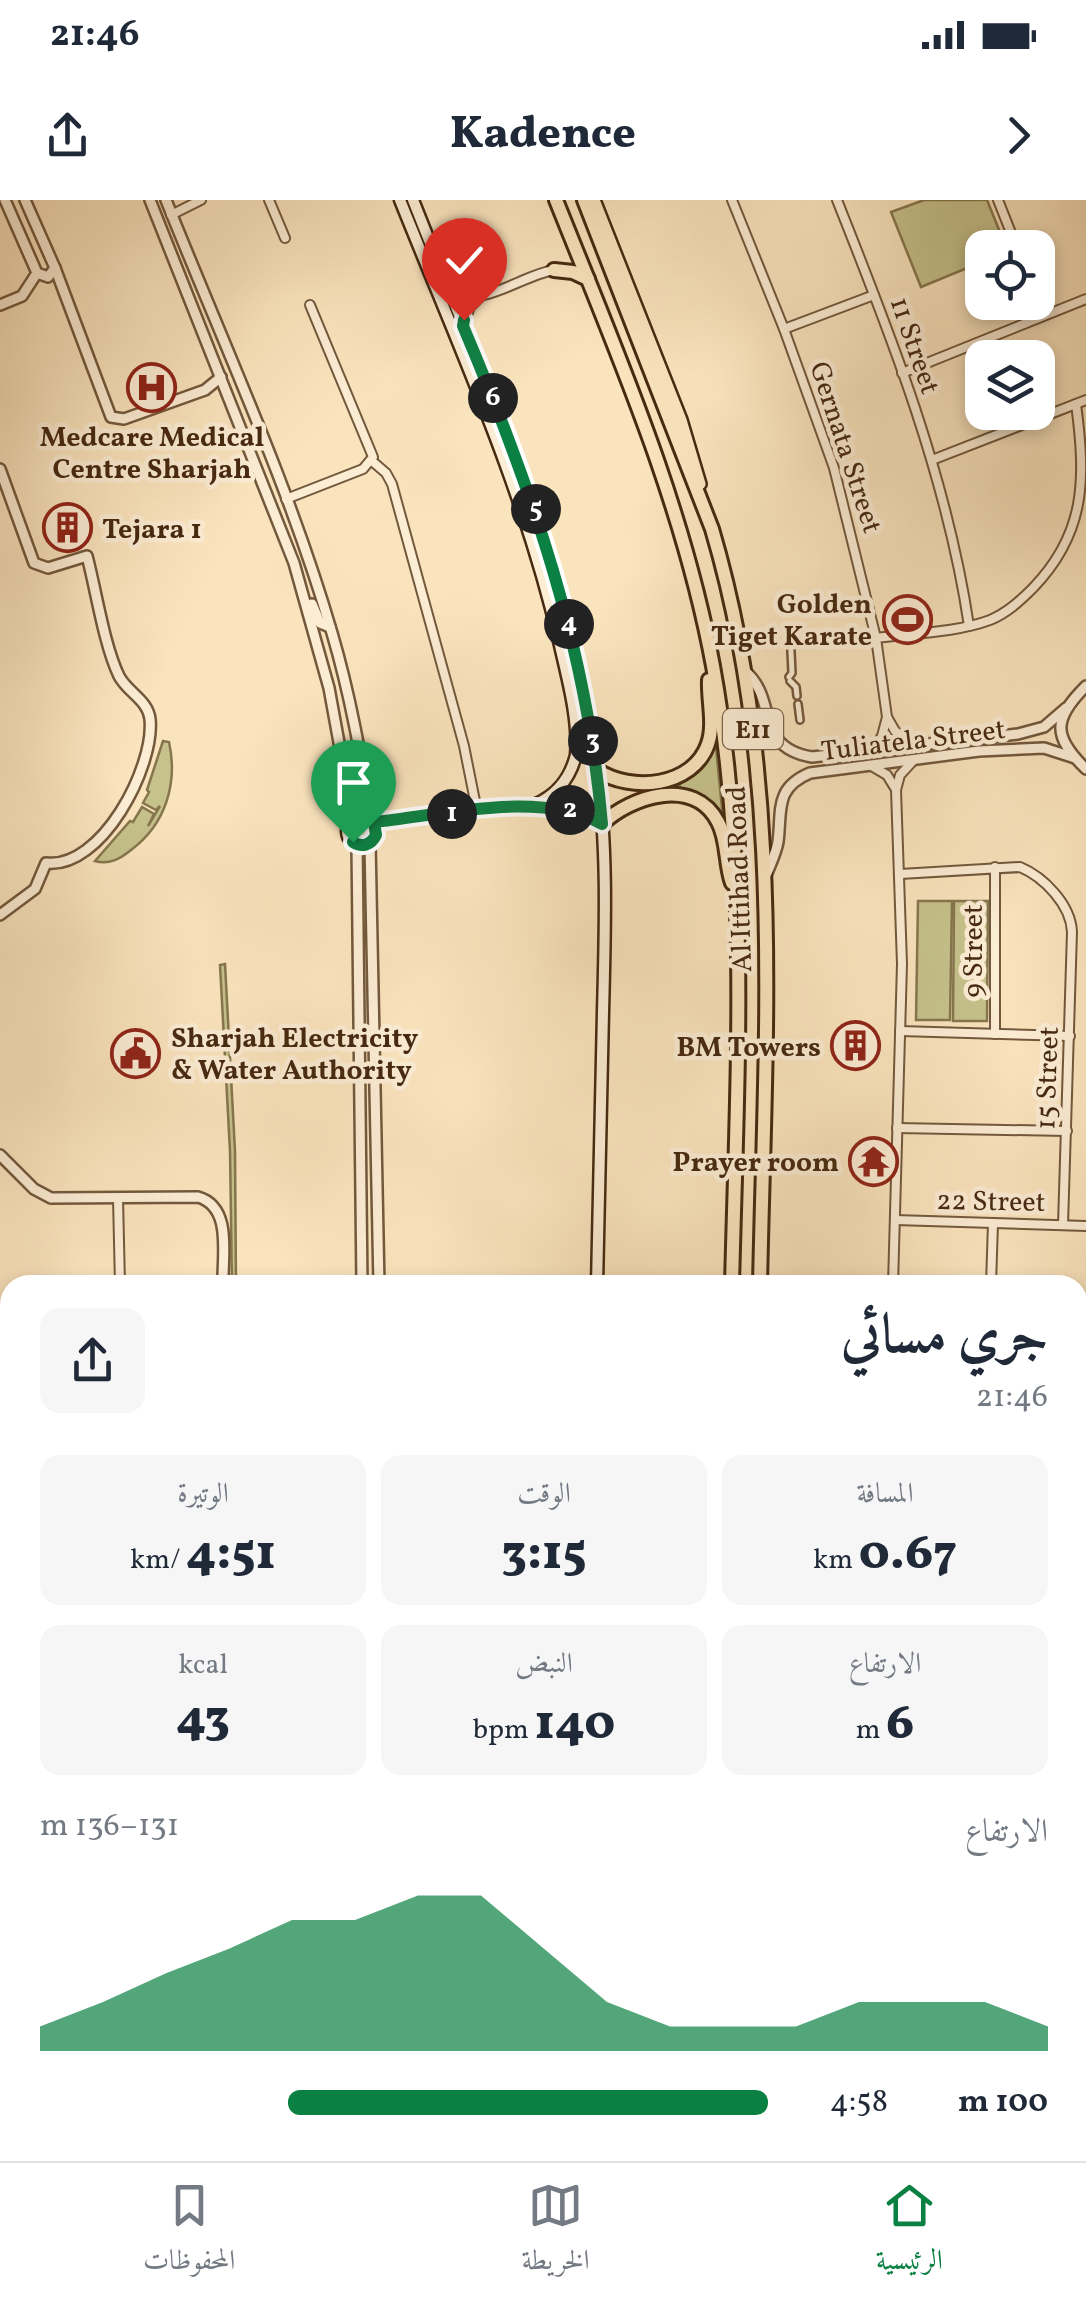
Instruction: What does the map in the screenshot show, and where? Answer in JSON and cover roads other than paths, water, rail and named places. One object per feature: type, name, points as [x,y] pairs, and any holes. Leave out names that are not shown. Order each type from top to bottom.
[{"type":"highway","name":"Al Ittihad Road","points":[[556,200],[660,464],[694,579],[712,663],[728,770],[738,898],[732,1275]]},
{"type":"highway","name":"Al Ittihad Road","points":[[584,200],[703,503],[723,566],[744,671],[760,784],[766,873],[760,1275]]},
{"type":"highway","points":[[554,270],[588,279]]},
{"type":"highway","points":[[598,770],[637,784],[671,779],[692,768],[703,756],[711,734],[708,685],[712,663]]},
{"type":"highway","points":[[602,824],[623,808],[646,798],[680,795],[700,802],[719,823],[738,898]]},
{"type":"main road","points":[[400,200],[518,501],[561,651],[576,755],[560,788],[534,804]]},
{"type":"main road","points":[[412,200],[504,422],[544,533],[573,640],[598,770],[605,896],[596,1275]]},
{"type":"main road","points":[[594,200],[681,420],[703,503]]},
{"type":"main road","points":[[372,820],[376,835],[370,842],[357,844],[348,832],[353,819],[362,816],[372,820],[534,804],[569,810],[602,824]]},
{"type":"street","points":[[5,200],[37,273],[48,277],[55,268]]},
{"type":"street","points":[[25,200],[111,417],[124,419],[205,390],[221,377]]},
{"type":"street","points":[[150,200],[282,528],[306,600],[337,724],[353,819]]},
{"type":"street","points":[[166,200],[286,500],[330,627],[352,712],[372,820]]},
{"type":"street","points":[[172,215],[202,200]]},
{"type":"street","points":[[269,200],[285,238]]},
{"type":"street","name":"Gernata Street","points":[[732,200],[784,328],[834,468],[876,638],[887,717]]},
{"type":"street","name":"11 Street","points":[[837,200],[932,460],[969,626]]},
{"type":"street","points":[[998,200],[1010,230]]},
{"type":"street","points":[[449,291],[467,298],[480,296],[554,270]]},
{"type":"street","points":[[0,305],[17,299],[37,273]]},
{"type":"street","points":[[784,328],[874,295]]},
{"type":"street","points":[[463,326],[470,307],[480,296]]},
{"type":"street","points":[[1055,311],[1086,299]]},
{"type":"street","points":[[286,500],[364,469],[372,461],[373,450],[310,305]]},
{"type":"street","points":[[902,373],[1032,320]]},
{"type":"street","points":[[932,460],[1086,400]]},
{"type":"street","points":[[876,638],[969,626],[995,618],[1050,571],[1077,529],[1083,502],[1084,468],[1076,404]]},
{"type":"street","points":[[372,461],[386,472],[392,484],[478,811]]},
{"type":"street","points":[[0,469],[34,563],[52,567],[88,556],[116,667],[125,685],[145,706],[150,722],[138,777],[107,829],[73,861],[46,863],[35,889],[0,915]]},
{"type":"street","points":[[306,600],[314,606],[321,625],[330,627]]},
{"type":"street","points":[[790,632],[790,679],[795,685],[800,720]]},
{"type":"street","name":"Tuliatela Street","points":[[744,671],[761,689],[767,722],[778,740],[800,754],[832,755],[1037,730],[1066,708]]},
{"type":"street","points":[[1082,764],[1061,737],[1060,722],[1066,708],[1084,689]]},
{"type":"street","points":[[887,717],[900,737],[913,744]]},
{"type":"street","points":[[874,749],[885,730],[887,717]]},
{"type":"street","points":[[980,751],[1000,744],[1001,736]]},
{"type":"street","name":"Tuliatela Street","points":[[766,873],[777,848],[782,798],[800,778],[865,764],[980,751],[1044,748],[1082,764]]},
{"type":"street","points":[[827,770],[815,769],[813,765],[832,755]]},
{"type":"street","points":[[894,1275],[900,1032],[896,790],[904,769],[916,759]]},
{"type":"street","points":[[865,764],[881,770],[896,790]]},
{"type":"street","points":[[370,842],[379,1275]]},
{"type":"street","points":[[357,844],[362,1275]]},
{"type":"street","name":"15 Street","points":[[995,867],[1020,866],[1032,872],[1066,908],[1072,932],[1063,1225]]},
{"type":"street","points":[[900,874],[995,867]]},
{"type":"street","name":"9 Street","points":[[994,1034],[995,867]]},
{"type":"street","points":[[900,1032],[1070,1036]]},
{"type":"street","points":[[897,1128],[1067,1132]]},
{"type":"street","points":[[0,1156],[46,1196],[198,1197],[212,1203],[221,1220],[223,1275]]},
{"type":"street","points":[[118,1198],[120,1275]]},
{"type":"street","name":"22 Street","points":[[895,1220],[1086,1226]]},
{"type":"street","points":[[991,1275],[993,1224]]},
{"type":"street","points":[[0,1834],[0,1882]]},
{"type":"place","name":"Medcare Medical Centre Sharjah","points":[[152,388]]},
{"type":"place","name":"Tejara 1","points":[[67,528]]},
{"type":"place","name":"Golden Tiget Karate","points":[[907,619]]},
{"type":"place","name":"BM Towers","points":[[856,1046]]},
{"type":"place","name":"Sharjah Electricity & Water Authority","points":[[136,1053]]},
{"type":"place","name":"Prayer room","points":[[874,1161]]}]
